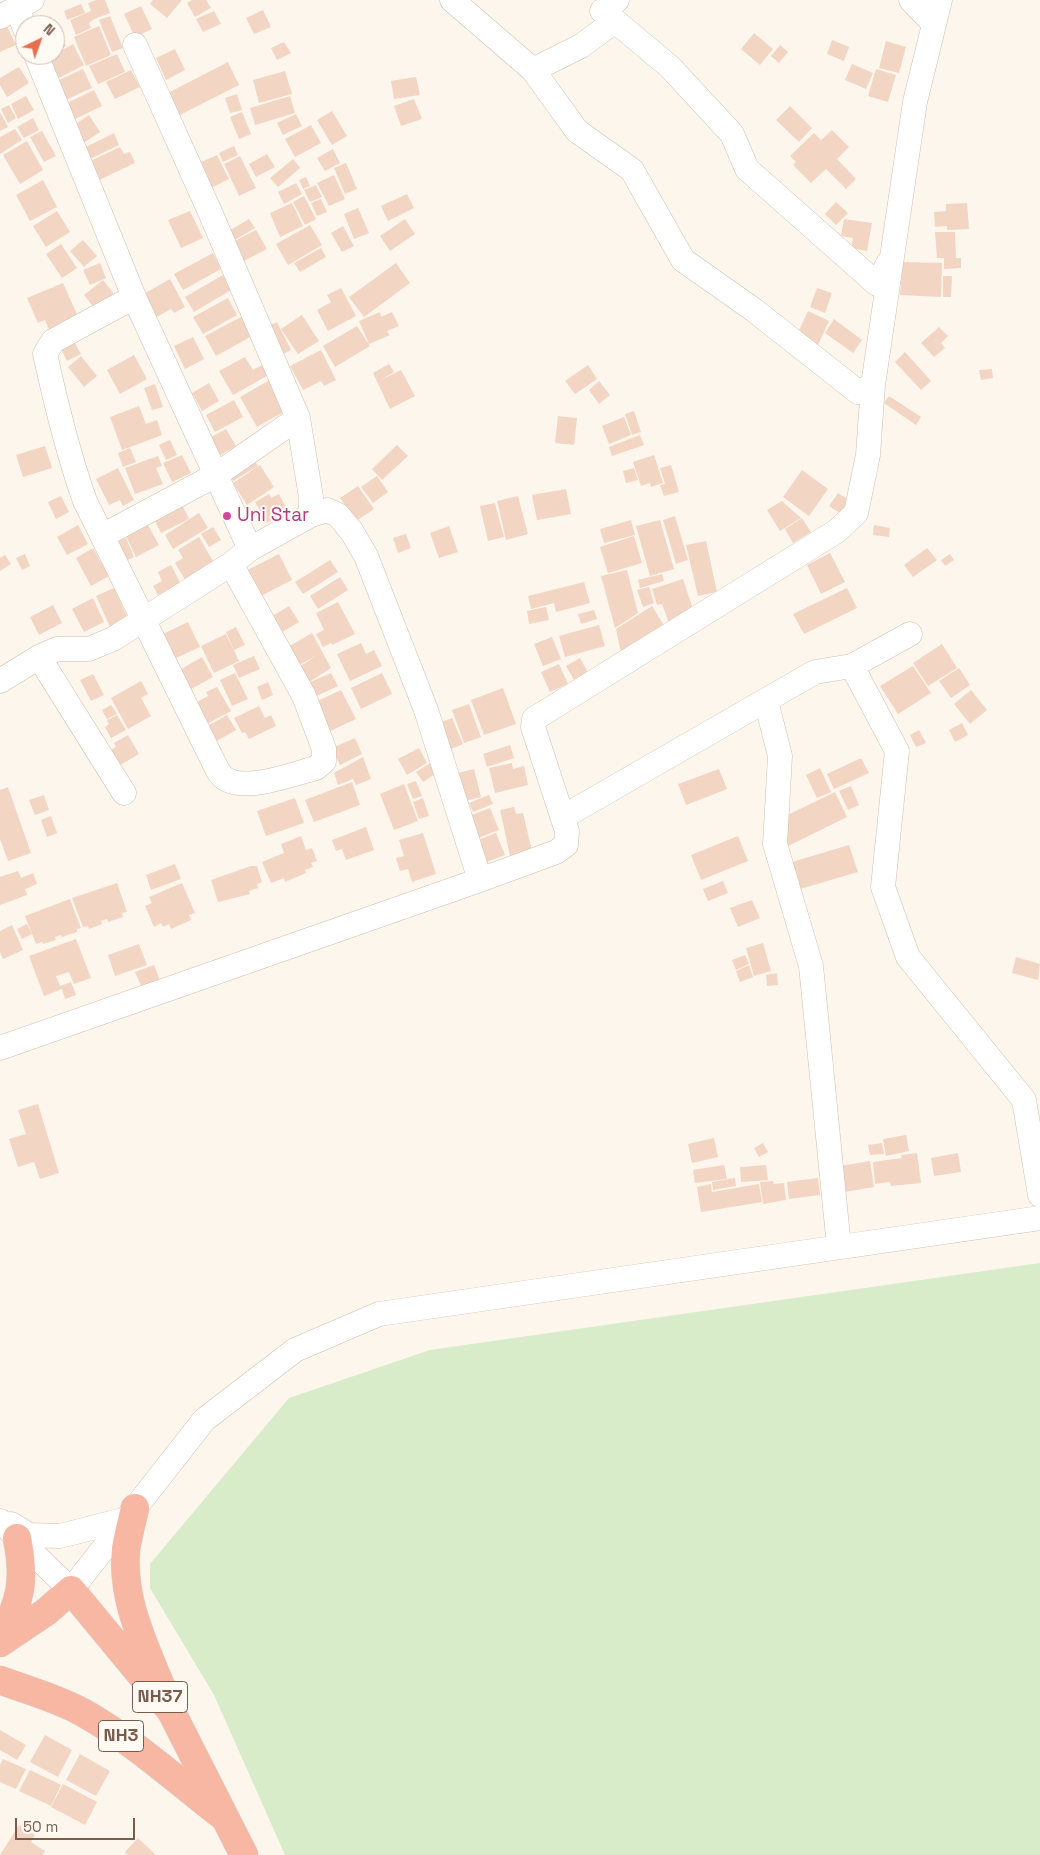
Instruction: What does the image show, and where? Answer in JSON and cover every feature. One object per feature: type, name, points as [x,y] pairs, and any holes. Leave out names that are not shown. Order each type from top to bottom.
[{"type":"highway","points":[[131,1513],[126,1548],[126,1576],[130,1603],[171,1711]]},
{"type":"highway","points":[[0,1637],[14,1616],[22,1562],[6,1525]]},
{"type":"highway","points":[[0,1643],[46,1612],[71,1590]]},
{"type":"highway","name":"NH37","points":[[71,1590],[171,1711],[244,1855]]},
{"type":"highway","name":"NH3","points":[[0,1680],[50,1697],[88,1716],[119,1735],[227,1819]]},
{"type":"street","points":[[452,0],[533,70],[577,131],[632,170],[683,260],[754,310],[858,392],[873,385]]},
{"type":"street","points":[[910,0],[933,23]]},
{"type":"street","points":[[0,1048],[480,880],[556,852],[566,845],[567,831],[533,727],[534,719],[837,531],[856,513],[868,455],[873,385],[915,102],[940,0]]},
{"type":"street","points":[[533,70],[581,46],[616,11],[732,134],[746,169],[877,284],[892,256]]},
{"type":"street","points":[[135,44],[210,212],[298,418],[310,488],[311,514]]},
{"type":"street","points":[[40,65],[134,297],[216,475],[240,557],[304,696],[324,749],[324,760],[316,768],[247,785],[222,778],[102,536],[74,470],[45,354],[53,340],[134,297]]},
{"type":"street","points":[[102,536],[216,475],[298,418]]},
{"type":"street","points":[[0,682],[38,657],[57,649],[88,649],[113,639],[240,557],[311,514],[328,510],[338,515],[352,532],[366,556],[426,710],[480,880]]},
{"type":"street","points":[[563,817],[815,672],[852,666],[910,634]]},
{"type":"street","points":[[38,657],[124,793]]},
{"type":"street","points":[[852,666],[897,751],[883,887],[908,956],[1032,1098],[1040,1195]]},
{"type":"street","points":[[766,700],[780,756],[775,844],[811,966],[838,1247]]},
{"type":"street","points":[[6,1525],[71,1590],[204,1420],[295,1350],[378,1314],[1040,1218]]},
{"type":"street","points":[[6,1525],[29,1535],[60,1536],[131,1513]]},
{"type":"green space","points":[[1040,1263],[1040,1855],[285,1855],[214,1695],[150,1588],[150,1564],[289,1398],[430,1350]]},
{"type":"building","points":[[96,0],[105,0],[110,13],[94,19],[89,23],[91,28],[76,35],[70,20],[91,11],[88,3]]},
{"type":"building","points":[[153,0],[182,0],[167,18],[150,4]]},
{"type":"building","points":[[192,0],[206,0],[211,8],[195,17],[187,3]]},
{"type":"building","points":[[81,4],[85,13],[67,20],[64,11]]},
{"type":"building","points":[[141,6],[152,29],[135,37],[124,14]]},
{"type":"building","points":[[263,10],[271,27],[254,34],[246,18]]},
{"type":"building","points":[[214,11],[221,24],[203,32],[196,19]]},
{"type":"building","points":[[110,16],[123,48],[112,52],[99,20]]},
{"type":"building","points":[[6,24],[15,45],[0,52],[0,27]]},
{"type":"building","points":[[99,26],[111,55],[86,66],[74,37]]},
{"type":"building","points":[[754,33],[773,49],[760,65],[741,49]]},
{"type":"building","points":[[832,40],[849,47],[844,61],[827,54]]},
{"type":"building","points":[[886,41],[906,47],[899,73],[879,68]]},
{"type":"building","points":[[284,42],[291,53],[277,60],[271,48]]},
{"type":"building","points":[[73,44],[84,65],[59,78],[52,65],[65,65],[65,48]]},
{"type":"building","points":[[780,45],[788,52],[779,63],[771,56]]},
{"type":"building","points":[[175,49],[185,70],[166,80],[156,58]]},
{"type":"building","points":[[117,54],[125,72],[98,84],[89,66]]},
{"type":"building","points":[[228,62],[239,85],[178,116],[166,94]]},
{"type":"building","points":[[852,64],[873,73],[866,89],[845,80]]},
{"type":"building","points":[[19,67],[29,83],[7,97],[0,85],[0,78]]},
{"type":"building","points":[[83,69],[92,88],[59,103],[50,84]]},
{"type":"building","points":[[876,69],[896,75],[888,102],[868,96]]},
{"type":"building","points":[[131,70],[140,87],[115,99],[106,82]]},
{"type":"building","points":[[285,71],[292,94],[259,103],[253,80]]},
{"type":"building","points":[[416,77],[420,95],[394,99],[391,81]]},
{"type":"building","points":[[94,90],[102,106],[69,122],[61,106]]},
{"type":"building","points":[[237,94],[242,110],[230,113],[225,98]]},
{"type":"building","points":[[26,96],[34,110],[18,119],[11,104]]},
{"type":"building","points":[[290,96],[295,113],[255,125],[250,108]]},
{"type":"building","points":[[414,99],[422,119],[401,126],[394,106]]},
{"type":"building","points":[[9,105],[16,118],[8,123],[1,109]]},
{"type":"building","points":[[790,106],[812,128],[799,142],[776,120]]},
{"type":"building","points":[[332,111],[347,136],[332,145],[317,120]]},
{"type":"building","points":[[0,112],[8,127],[0,131]]},
{"type":"building","points":[[242,112],[251,134],[239,139],[230,117]]},
{"type":"building","points":[[296,114],[302,126],[283,135],[277,123]]},
{"type":"building","points":[[89,115],[100,132],[82,144],[71,127]]},
{"type":"building","points":[[33,118],[39,130],[24,138],[17,127]]},
{"type":"building","points":[[311,125],[321,143],[295,157],[285,139]]},
{"type":"building","points":[[15,129],[22,140],[0,154],[0,137]]},
{"type":"building","points":[[832,130],[849,147],[837,159],[856,179],[846,189],[826,169],[811,183],[793,165],[796,162],[790,156],[814,133],[821,140]]},
{"type":"building","points":[[42,131],[56,156],[44,162],[30,137]]},
{"type":"building","points":[[114,133],[119,145],[88,160],[82,149]]},
{"type":"building","points":[[27,141],[43,170],[20,184],[3,155]]},
{"type":"building","points":[[234,146],[238,155],[223,162],[219,153]]},
{"type":"building","points":[[120,147],[124,154],[130,152],[135,163],[95,182],[86,163]]},
{"type":"building","points":[[333,149],[340,163],[325,171],[317,158]]},
{"type":"building","points":[[267,154],[275,167],[256,177],[249,164]]},
{"type":"building","points":[[217,155],[229,179],[211,188],[199,163]]},
{"type":"building","points":[[240,156],[256,188],[239,196],[224,164]]},
{"type":"building","points":[[293,159],[300,168],[278,187],[270,178]]},
{"type":"building","points":[[346,163],[357,189],[345,194],[334,168]]},
{"type":"building","points":[[334,175],[345,199],[329,206],[317,183]]},
{"type":"building","points":[[306,177],[310,186],[303,189],[299,180]]},
{"type":"building","points":[[43,180],[57,207],[30,221],[16,195]]},
{"type":"building","points":[[296,183],[302,194],[284,204],[278,192]]},
{"type":"building","points":[[316,185],[322,197],[310,202],[304,190]]},
{"type":"building","points":[[407,194],[414,208],[388,221],[381,206]]},
{"type":"building","points":[[304,196],[316,219],[305,225],[293,202]]},
{"type":"building","points":[[321,199],[327,212],[317,216],[311,203]]},
{"type":"building","points":[[836,202],[848,213],[836,225],[825,214]]},
{"type":"building","points":[[292,203],[303,226],[280,237],[270,213]]},
{"type":"building","points":[[967,203],[969,229],[947,230],[947,226],[935,227],[934,212],[946,211],[946,204]]},
{"type":"building","points":[[358,208],[369,233],[354,239],[344,214]]},
{"type":"building","points":[[57,211],[70,232],[46,247],[33,226]]},
{"type":"building","points":[[190,211],[203,238],[181,248],[168,220]]},
{"type":"building","points":[[249,219],[255,228],[233,241],[227,232]]},
{"type":"building","points":[[405,219],[415,234],[390,251],[380,236]]},
{"type":"building","points":[[844,219],[872,223],[867,251],[851,248],[853,238],[841,236]]},
{"type":"building","points":[[310,225],[322,245],[288,265],[276,244]]},
{"type":"building","points":[[343,226],[354,246],[342,252],[331,233]]},
{"type":"building","points":[[256,230],[267,249],[242,262],[231,243]]},
{"type":"building","points":[[935,232],[955,232],[956,258],[961,258],[961,268],[944,269],[944,258],[937,258]]},
{"type":"building","points":[[83,240],[97,256],[84,267],[70,251]]},
{"type":"building","points":[[61,244],[77,268],[62,278],[46,254]]},
{"type":"building","points":[[321,248],[326,257],[300,272],[294,263]]},
{"type":"building","points":[[213,253],[221,269],[183,290],[174,274]]},
{"type":"building","points":[[903,262],[942,263],[941,297],[900,295]]},
{"type":"building","points":[[100,263],[106,278],[90,285],[83,270]]},
{"type":"building","points":[[396,263],[410,283],[364,317],[349,297]]},
{"type":"building","points":[[223,275],[231,290],[194,312],[185,297]]},
{"type":"building","points":[[943,276],[952,276],[951,297],[943,297]]},
{"type":"building","points":[[170,279],[185,307],[174,313],[171,309],[153,319],[140,296]]},
{"type":"building","points":[[103,280],[114,294],[95,309],[84,295]]},
{"type":"building","points":[[63,283],[79,319],[50,332],[45,320],[38,323],[27,298]]},
{"type":"building","points":[[341,288],[356,316],[328,331],[317,310],[331,302],[327,295]]},
{"type":"building","points":[[817,288],[832,293],[825,313],[810,307]]},
{"type":"building","points":[[228,298],[237,315],[203,334],[193,317]]},
{"type":"building","points":[[808,311],[829,321],[817,347],[796,337]]},
{"type":"building","points":[[380,312],[381,317],[392,312],[399,326],[387,331],[390,335],[369,344],[359,321]]},
{"type":"building","points":[[302,315],[319,341],[298,354],[281,329]]},
{"type":"building","points":[[241,317],[252,336],[216,356],[205,336]]},
{"type":"building","points":[[834,319],[862,340],[853,353],[825,333]]},
{"type":"building","points":[[277,322],[291,350],[279,356],[265,328]]},
{"type":"building","points":[[357,326],[370,346],[335,367],[323,346]]},
{"type":"building","points":[[939,327],[948,336],[941,343],[945,348],[934,357],[921,343]]},
{"type":"building","points":[[193,337],[204,359],[185,369],[174,346]]},
{"type":"building","points":[[72,338],[81,354],[67,361],[59,345]]},
{"type":"building","points":[[321,350],[336,380],[324,386],[321,381],[303,390],[290,366]]},
{"type":"building","points":[[905,352],[931,381],[921,390],[895,362]]},
{"type":"building","points":[[134,355],[147,379],[120,394],[107,370]]},
{"type":"building","points":[[81,356],[97,376],[84,387],[68,367]]},
{"type":"building","points":[[245,357],[253,370],[266,363],[272,373],[233,395],[219,371]]},
{"type":"building","points":[[389,364],[394,372],[381,380],[401,370],[415,396],[390,409],[373,373]]},
{"type":"building","points":[[588,365],[597,379],[575,394],[565,381]]},
{"type":"building","points":[[992,369],[993,378],[981,380],[979,370]]},
{"type":"building","points":[[270,380],[287,410],[257,427],[240,397]]},
{"type":"building","points":[[599,381],[610,395],[599,404],[589,390]]},
{"type":"building","points":[[209,383],[219,401],[202,411],[192,393]]},
{"type":"building","points":[[155,384],[163,407],[152,410],[144,388]]},
{"type":"building","points":[[889,396],[921,417],[916,425],[884,403]]},
{"type":"building","points":[[234,400],[243,417],[215,432],[206,415]]},
{"type":"building","points":[[139,406],[146,424],[157,420],[162,435],[122,450],[110,417]]},
{"type":"building","points":[[634,411],[641,432],[632,435],[625,414]]},
{"type":"building","points":[[558,416],[577,418],[574,445],[555,443]]},
{"type":"building","points":[[624,417],[631,435],[609,444],[602,426]]},
{"type":"building","points":[[226,429],[236,446],[212,460],[202,442]]},
{"type":"building","points":[[640,435],[644,445],[612,456],[609,447]]},
{"type":"building","points":[[170,440],[177,455],[166,460],[159,445]]},
{"type":"building","points":[[397,445],[408,456],[382,480],[372,469]]},
{"type":"building","points":[[45,446],[52,468],[23,477],[16,455]]},
{"type":"building","points":[[130,448],[136,462],[123,467],[118,453]]},
{"type":"building","points":[[182,455],[191,473],[172,482],[163,463]]},
{"type":"building","points":[[654,455],[663,483],[651,487],[650,483],[641,486],[633,462]]},
{"type":"building","points":[[158,456],[162,466],[156,468],[163,484],[135,494],[125,468]]},
{"type":"building","points":[[253,458],[258,466],[233,481],[228,472]]},
{"type":"building","points":[[260,465],[274,487],[247,505],[233,483]]},
{"type":"building","points":[[671,465],[679,492],[664,496],[660,485],[665,484],[660,468]]},
{"type":"building","points":[[118,468],[134,500],[123,506],[120,500],[109,505],[96,479]]},
{"type":"building","points":[[634,468],[638,480],[626,483],[623,471]]},
{"type":"building","points":[[802,470],[828,489],[809,516],[783,497]]},
{"type":"building","points":[[377,476],[388,492],[373,503],[361,487]]},
{"type":"building","points":[[358,486],[374,509],[356,521],[340,498]]},
{"type":"building","points":[[566,489],[571,514],[537,520],[532,495]]},
{"type":"building","points":[[838,493],[849,500],[840,513],[829,506]]},
{"type":"building","points":[[269,494],[271,498],[279,494],[288,511],[267,523],[255,502]]},
{"type":"building","points":[[61,496],[69,512],[56,519],[48,502]]},
{"type":"building","points":[[518,496],[528,534],[506,540],[497,501]]},
{"type":"building","points":[[782,501],[801,518],[780,531],[767,510]]},
{"type":"building","points":[[495,503],[504,537],[488,541],[480,506]]},
{"type":"building","points":[[182,505],[189,519],[161,533],[154,519]]},
{"type":"building","points":[[199,513],[208,528],[173,549],[165,535]]},
{"type":"building","points":[[675,516],[688,560],[676,564],[663,520]]},
{"type":"building","points":[[802,518],[811,532],[793,543],[785,529]]},
{"type":"building","points":[[631,520],[635,535],[604,543],[600,529]]},
{"type":"building","points":[[660,520],[674,569],[650,576],[636,526]]},
{"type":"building","points":[[78,525],[88,544],[67,555],[57,537]]},
{"type":"building","points":[[148,525],[159,545],[136,557],[126,536]]},
{"type":"building","points":[[874,525],[890,528],[889,537],[873,535]]},
{"type":"building","points":[[449,526],[458,552],[439,558],[430,533]]},
{"type":"building","points":[[213,527],[221,540],[209,547],[201,534]]},
{"type":"building","points":[[406,534],[411,548],[398,553],[393,538]]},
{"type":"building","points":[[634,536],[642,563],[608,573],[600,547]]},
{"type":"building","points":[[199,537],[213,561],[205,566],[208,570],[187,583],[175,563],[183,558],[178,550]]},
{"type":"building","points":[[126,538],[134,557],[121,563],[112,544]]},
{"type":"building","points":[[706,541],[717,592],[698,596],[686,545]]},
{"type":"building","points":[[93,548],[109,576],[91,586],[76,558]]},
{"type":"building","points":[[927,548],[937,560],[913,577],[904,565]]},
{"type":"building","points":[[830,553],[845,582],[821,594],[807,565]]},
{"type":"building","points":[[25,554],[30,566],[22,570],[16,558]]},
{"type":"building","points":[[279,554],[292,580],[253,600],[240,574]]},
{"type":"building","points":[[950,554],[954,560],[945,566],[941,560]]},
{"type":"building","points":[[5,555],[11,564],[0,571],[0,558]]},
{"type":"building","points":[[330,560],[338,572],[303,594],[295,582]]},
{"type":"building","points":[[171,565],[181,584],[158,595],[153,586],[162,581],[158,572]]},
{"type":"building","points":[[627,570],[638,613],[615,628],[601,576]]},
{"type":"building","points":[[662,574],[664,581],[640,588],[638,580]]},
{"type":"building","points":[[340,577],[348,590],[318,609],[310,596]]},
{"type":"building","points":[[683,579],[695,615],[669,623],[662,604],[657,605],[652,589]]},
{"type":"building","points":[[584,582],[590,603],[556,612],[554,603],[531,609],[528,596]]},
{"type":"building","points":[[649,587],[654,603],[643,607],[637,590]]},
{"type":"building","points":[[114,588],[129,621],[111,629],[96,596]]},
{"type":"building","points":[[847,588],[857,608],[804,634],[793,614]]},
{"type":"building","points":[[93,598],[104,622],[84,632],[72,609]]},
{"type":"building","points":[[338,602],[355,634],[332,645],[331,643],[323,647],[316,634],[324,630],[316,613]]},
{"type":"building","points":[[53,605],[62,623],[39,635],[30,617]]},
{"type":"building","points":[[289,606],[299,622],[274,637],[264,621]]},
{"type":"building","points":[[652,606],[665,627],[621,653],[616,629]]},
{"type":"building","points":[[546,607],[549,620],[529,624],[527,611]]},
{"type":"building","points":[[594,610],[597,619],[581,624],[578,614]]},
{"type":"building","points":[[188,622],[200,647],[174,659],[163,634]]},
{"type":"building","points":[[599,625],[605,646],[565,657],[559,636]]},
{"type":"building","points":[[236,627],[245,645],[234,650],[226,632]]},
{"type":"building","points":[[312,633],[331,668],[303,686],[293,671],[317,655],[294,668],[283,650]]},
{"type":"building","points":[[226,634],[239,661],[214,673],[201,646]]},
{"type":"building","points":[[552,637],[561,659],[543,666],[534,644]]},
{"type":"building","points":[[361,643],[366,654],[374,650],[382,666],[350,681],[337,654]]},
{"type":"building","points":[[942,644],[957,668],[928,686],[913,663]]},
{"type":"building","points":[[254,656],[260,669],[239,678],[233,665]]},
{"type":"building","points":[[202,657],[213,677],[182,694],[171,675]]},
{"type":"building","points":[[580,658],[590,676],[576,683],[566,666]]},
{"type":"building","points":[[559,664],[568,684],[550,692],[541,672]]},
{"type":"building","points":[[913,666],[931,693],[898,714],[880,686]]},
{"type":"building","points":[[959,668],[970,685],[951,698],[939,681]]},
{"type":"building","points":[[235,673],[248,699],[232,706],[220,680]]},
{"type":"building","points":[[331,673],[338,686],[312,698],[306,684]]},
{"type":"building","points":[[382,673],[392,694],[361,709],[351,688]]},
{"type":"building","points":[[93,674],[104,695],[91,701],[80,680]]},
{"type":"building","points":[[141,681],[148,694],[141,698],[151,716],[128,729],[111,698]]},
{"type":"building","points":[[268,682],[273,695],[262,700],[257,687]]},
{"type":"building","points":[[217,687],[231,711],[201,727],[190,706],[208,696],[206,692]]},
{"type":"building","points":[[503,688],[516,724],[484,735],[471,700]]},
{"type":"building","points":[[341,690],[356,719],[324,734],[309,705]]},
{"type":"building","points":[[971,690],[987,710],[970,724],[954,704]]},
{"type":"building","points":[[469,704],[481,737],[464,743],[452,710]]},
{"type":"building","points":[[111,705],[117,714],[107,719],[102,710]]},
{"type":"building","points":[[259,706],[265,718],[271,715],[276,726],[249,739],[245,732],[242,733],[234,718]]},
{"type":"building","points":[[117,715],[126,730],[111,738],[105,727],[109,724],[107,720]]},
{"type":"building","points":[[227,715],[236,730],[208,746],[199,731]]},
{"type":"building","points":[[452,718],[463,744],[442,753],[432,726]]},
{"type":"building","points":[[962,723],[968,735],[955,742],[949,730]]},
{"type":"building","points":[[919,730],[926,743],[916,747],[910,735]]},
{"type":"building","points":[[128,735],[139,754],[105,774],[96,759],[116,747],[114,743]]},
{"type":"building","points":[[355,738],[362,754],[340,765],[332,748]]},
{"type":"building","points":[[510,745],[514,758],[487,767],[483,754]]},
{"type":"building","points":[[419,748],[427,763],[407,775],[398,759]]},
{"type":"building","points":[[363,757],[371,779],[356,785],[353,779],[338,785],[334,773]]},
{"type":"building","points":[[861,758],[869,773],[834,789],[827,774]]},
{"type":"building","points":[[430,763],[437,773],[423,782],[416,772]]},
{"type":"building","points":[[512,763],[513,769],[524,766],[528,785],[495,793],[489,768]]},
{"type":"building","points":[[820,768],[831,792],[817,798],[806,775]]},
{"type":"building","points":[[474,769],[481,797],[457,803],[450,775]]},
{"type":"building","points":[[719,769],[727,789],[686,805],[678,784]]},
{"type":"building","points":[[416,781],[422,796],[413,799],[407,784]]},
{"type":"building","points":[[352,782],[360,805],[314,822],[305,800]]},
{"type":"building","points":[[404,784],[418,821],[394,830],[380,794]]},
{"type":"building","points":[[851,786],[859,805],[848,810],[839,791]]},
{"type":"building","points":[[8,787],[31,853],[8,861],[0,839],[0,790]]},
{"type":"building","points":[[835,792],[847,817],[784,848],[771,823]]},
{"type":"building","points":[[44,795],[49,810],[35,815],[29,800]]},
{"type":"building","points":[[489,795],[493,804],[473,812],[469,803]]},
{"type":"building","points":[[295,798],[304,823],[266,836],[257,811]]},
{"type":"building","points":[[423,798],[429,816],[419,819],[413,802]]},
{"type":"building","points":[[514,807],[516,814],[523,813],[533,855],[511,860],[500,810]]},
{"type":"building","points":[[490,808],[499,830],[473,840],[464,818]]},
{"type":"building","points":[[51,816],[57,833],[47,837],[41,820]]},
{"type":"building","points":[[366,827],[374,850],[346,860],[342,849],[336,851],[332,840]]},
{"type":"building","points":[[423,833],[436,874],[412,882],[408,869],[400,871],[396,858],[404,856],[399,840]]},
{"type":"building","points":[[496,833],[505,855],[479,865],[470,843]]},
{"type":"building","points":[[301,836],[306,850],[312,848],[317,861],[311,863],[313,867],[305,870],[306,873],[285,882],[284,878],[271,883],[262,862],[284,853],[281,844]]},
{"type":"building","points":[[738,836],[748,861],[701,880],[691,855]]},
{"type":"building","points":[[849,845],[858,872],[800,889],[792,862]]},
{"type":"building","points":[[175,864],[181,879],[151,890],[146,875]]},
{"type":"building","points":[[251,866],[257,866],[262,882],[257,884],[258,888],[249,891],[250,894],[218,902],[211,880]]},
{"type":"building","points":[[18,871],[21,878],[33,873],[37,884],[25,889],[27,895],[0,905],[0,877]]},
{"type":"building","points":[[723,881],[728,893],[708,901],[703,889]]},
{"type":"building","points":[[117,883],[127,912],[122,913],[123,917],[108,922],[107,919],[101,921],[102,924],[89,929],[88,926],[83,927],[72,898]]},
{"type":"building","points":[[182,883],[195,913],[189,915],[191,920],[171,929],[169,924],[163,927],[161,923],[154,927],[145,906],[152,903],[149,897]]},
{"type":"building","points":[[70,899],[81,928],[77,929],[77,932],[62,937],[61,935],[55,937],[56,940],[36,944],[25,916]]},
{"type":"building","points":[[752,900],[760,918],[738,927],[730,908]]},
{"type":"building","points":[[27,924],[32,934],[22,939],[17,929]]},
{"type":"building","points":[[12,925],[23,950],[3,959],[0,952],[0,931]]},
{"type":"building","points":[[76,939],[91,978],[74,984],[69,972],[56,976],[60,986],[71,982],[76,995],[65,999],[62,989],[44,996],[29,956]]},
{"type":"building","points":[[763,943],[771,971],[754,976],[746,948]]},
{"type":"building","points":[[139,944],[147,965],[115,976],[108,955]]},
{"type":"building","points":[[745,955],[749,964],[736,970],[732,960]]},
{"type":"building","points":[[1016,957],[1040,964],[1038,980],[1012,973]]},
{"type":"building","points":[[154,965],[160,981],[142,988],[135,972]]},
{"type":"building","points":[[749,965],[753,977],[740,982],[736,971]]},
{"type":"building","points":[[777,973],[778,985],[767,986],[766,975]]},
{"type":"building","points":[[38,1104],[59,1173],[40,1179],[34,1162],[18,1167],[9,1139],[26,1134],[18,1110]]},
{"type":"building","points":[[906,1135],[909,1151],[886,1156],[883,1139]]},
{"type":"building","points":[[714,1138],[718,1157],[692,1163],[688,1144]]},
{"type":"building","points":[[763,1143],[768,1152],[759,1157],[754,1148]]},
{"type":"building","points":[[882,1143],[884,1154],[870,1155],[868,1145]]},
{"type":"building","points":[[917,1153],[921,1183],[891,1186],[890,1182],[875,1184],[873,1162],[902,1158],[901,1155]]},
{"type":"building","points":[[958,1153],[961,1172],[934,1176],[931,1158]]},
{"type":"building","points":[[870,1161],[874,1187],[839,1193],[835,1167]]},
{"type":"building","points":[[724,1165],[727,1179],[695,1183],[693,1170]]},
{"type":"building","points":[[766,1165],[768,1180],[741,1182],[740,1167]]},
{"type":"building","points":[[735,1178],[736,1186],[713,1190],[712,1182]]},
{"type":"building","points":[[818,1178],[820,1195],[789,1199],[787,1182]]},
{"type":"building","points":[[773,1181],[774,1184],[784,1183],[786,1200],[763,1204],[760,1182]]},
{"type":"building","points":[[711,1184],[712,1192],[759,1184],[762,1202],[701,1212],[697,1187]]},
{"type":"building","points":[[0,1730],[26,1745],[17,1760],[0,1750]]},
{"type":"building","points":[[45,1735],[72,1750],[58,1777],[30,1762]]},
{"type":"building","points":[[80,1754],[110,1771],[96,1796],[66,1780]]},
{"type":"building","points":[[3,1759],[26,1769],[16,1789],[0,1782],[0,1765]]},
{"type":"building","points":[[30,1770],[61,1785],[51,1806],[19,1791]]},
{"type":"building","points":[[63,1784],[97,1802],[85,1825],[51,1807]]},
{"type":"building","points":[[19,1825],[35,1835],[31,1842],[45,1851],[43,1855],[0,1855]]},
{"type":"building","points":[[138,1838],[156,1855],[127,1855],[125,1852]]},
{"type":"place","name":"Uni Star","points":[[227,516]]}]
